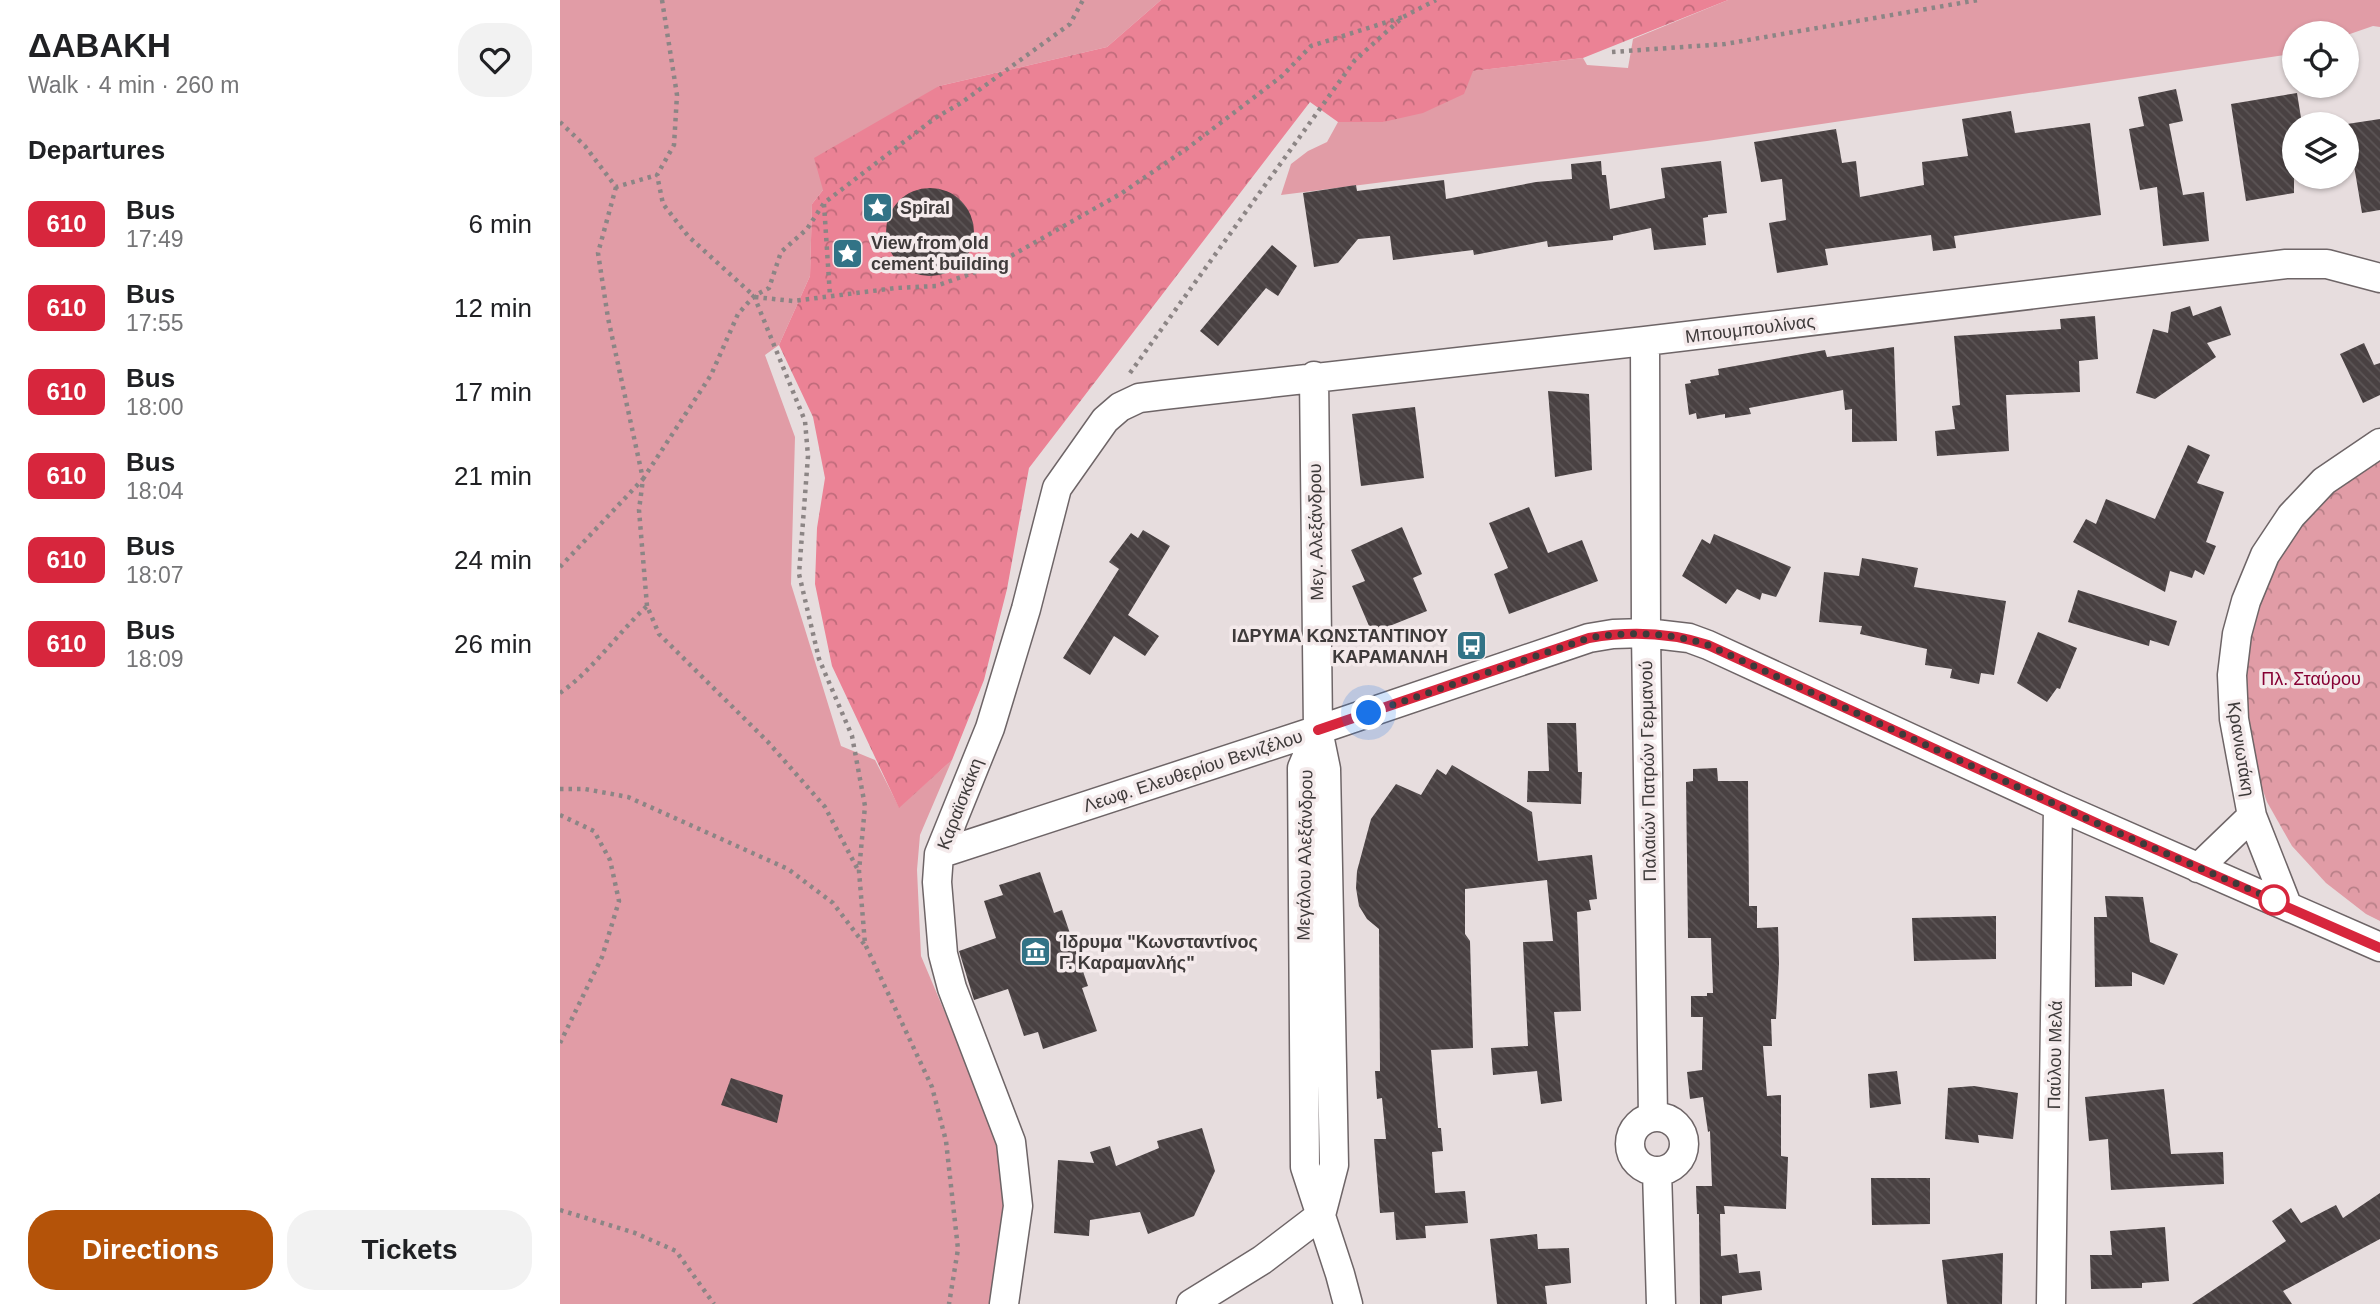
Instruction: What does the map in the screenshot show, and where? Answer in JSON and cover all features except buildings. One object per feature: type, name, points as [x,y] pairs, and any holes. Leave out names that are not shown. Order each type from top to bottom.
[{"type":"street","name":"Μπουμπουλίνας","points":[[1120,407],[1139,398],[1314,376],[1645,341],[2286,264],[2327,264],[2380,278]]},
{"type":"street","name":"Παλαιών Πατρών Γερμανού","points":[[1645,341],[1653,1116]]},
{"type":"street","name":"Μεγ. Αλεξάνδρου","points":[[1314,376],[1318,730]]},
{"type":"street","name":"Καραϊσκάκη","points":[[1004,1304],[1018,1206],[1011,1142],[952,988],[943,954],[937,882],[939,854],[990,728],[1026,609],[1057,488],[1105,420],[1120,407]]},
{"type":"street","name":"Κρανιωτάκη","points":[[2287,905],[2252,816],[2234,719],[2232,675],[2237,634],[2246,601],[2265,555],[2291,516],[2324,481],[2380,443]]},
{"type":"street","name":"Λεωφ. Ελευθερίου Βενιζέλου","points":[[939,854],[1318,730],[1569,643],[1613,634],[1646,633],[1689,638],[1708,645],[2058,806],[2380,947]]},
{"type":"street","name":"Μεγάλου Αλεξάνδρου","points":[[1318,730],[1326,769],[1334,1165],[1321,1215]]},
{"type":"street","name":"Παύλου Μελά","points":[[2051,1304],[2058,806]]},
{"type":"street","name":"Κρανιωτάκη","points":[[2198,868],[2252,816]]},
{"type":"street","points":[[1653,1116],[1670,1120],[1677,1125],[1684,1142],[1680,1159],[1674,1166],[1657,1171],[1648,1170],[1634,1158],[1630,1141],[1637,1125],[1653,1116]]},
{"type":"street","points":[[1657,1171],[1661,1304]]},
{"type":"street","points":[[1191,1304],[1262,1261],[1321,1215],[1348,1304]]},
{"type":"path","points":[[662,0],[677,95],[674,145],[657,175],[663,204],[688,236],[754,296],[804,421],[808,456],[799,574],[819,659],[852,736],[865,806],[859,871],[865,944]]},
{"type":"path","points":[[560,567],[643,479],[711,375],[738,314],[754,296],[769,288],[781,252],[807,229],[824,203],[935,118],[961,103],[1070,24],[1083,0]]},
{"type":"path","points":[[754,296],[793,301],[896,288],[936,286],[995,265],[1122,193],[1189,147],[1282,76],[1311,46],[1403,18],[1436,0]]},
{"type":"path","points":[[1612,52],[1725,44],[1978,0]]},
{"type":"path","points":[[1120,407],[1129,375],[1137,361],[1355,60],[1403,18]]},
{"type":"path","points":[[560,122],[585,146],[616,187]]},
{"type":"path","points":[[616,187],[657,175]]},
{"type":"path","points":[[616,187],[598,253],[608,318],[643,479],[639,510],[647,606],[659,634],[768,743],[825,807],[859,871]]},
{"type":"path","points":[[824,203],[830,296]]},
{"type":"path","points":[[560,693],[573,684],[647,606]]},
{"type":"path","points":[[560,789],[585,789],[628,797],[788,869],[833,903],[865,944],[932,1087],[946,1141],[958,1250],[949,1304]]},
{"type":"path","points":[[560,815],[594,831],[610,860],[619,901],[602,957],[560,1043]]},
{"type":"path","points":[[560,1210],[635,1233],[676,1251],[714,1304]]},
{"type":"green space","points":[[560,0],[1161,0],[1107,47],[939,86],[823,190],[812,204],[810,276],[779,345],[765,355],[795,437],[791,584],[841,746],[875,760],[899,807],[952,760],[920,835],[917,870],[921,956],[1003,1150],[1007,1205],[993,1304],[560,1304]]},
{"type":"green space","points":[[1161,0],[1728,0],[1583,58],[1473,71],[1464,94],[1423,113],[1383,122],[1338,122],[1310,102],[1029,468],[1007,589],[984,680],[952,760],[899,808],[832,666],[815,584],[817,528],[825,478],[813,417],[779,345],[810,276],[812,204],[823,190],[814,158],[939,86],[1107,47]]},
{"type":"green space","points":[[1728,0],[2380,0],[2380,27],[2373,26],[2359,31],[2359,21],[2282,21],[2282,55],[1707,141],[1281,195],[1291,164],[1308,151],[1327,142],[1338,122],[1383,122],[1472,71],[1583,58],[1587,65],[1628,68],[1633,39]]},
{"type":"green space","name":"Πλ. Σταύρου","points":[[2380,457],[2380,921],[2366,914],[2326,883],[2292,846],[2267,802],[2250,754],[2244,654],[2256,604],[2276,558],[2306,517],[2342,481]]},
{"type":"bus line","name":"610","points":[[1318,730],[1589,638],[1646,633],[1689,638],[2105,827],[2380,948]]},
{"type":"place","name":"Spiral","points":[[877,208]]},
{"type":"place","name":"View from old cement building","points":[[848,253]]},
{"type":"place","name":"ΙΔΡΥΜΑ ΚΩΝΣΤΑΝΤΙΝΟΥ ΚΑΡΑΜΑΝΛΗ","points":[[1471,646]]},
{"type":"place","name":"Ίδρυμα \"Κωνσταντίνος Γ. Καραμανλής\"","points":[[1036,952]]},
{"type":"route","points":[[1369,713],[1589,638],[1646,633],[1689,638],[2105,827],[2274,900]]}]
